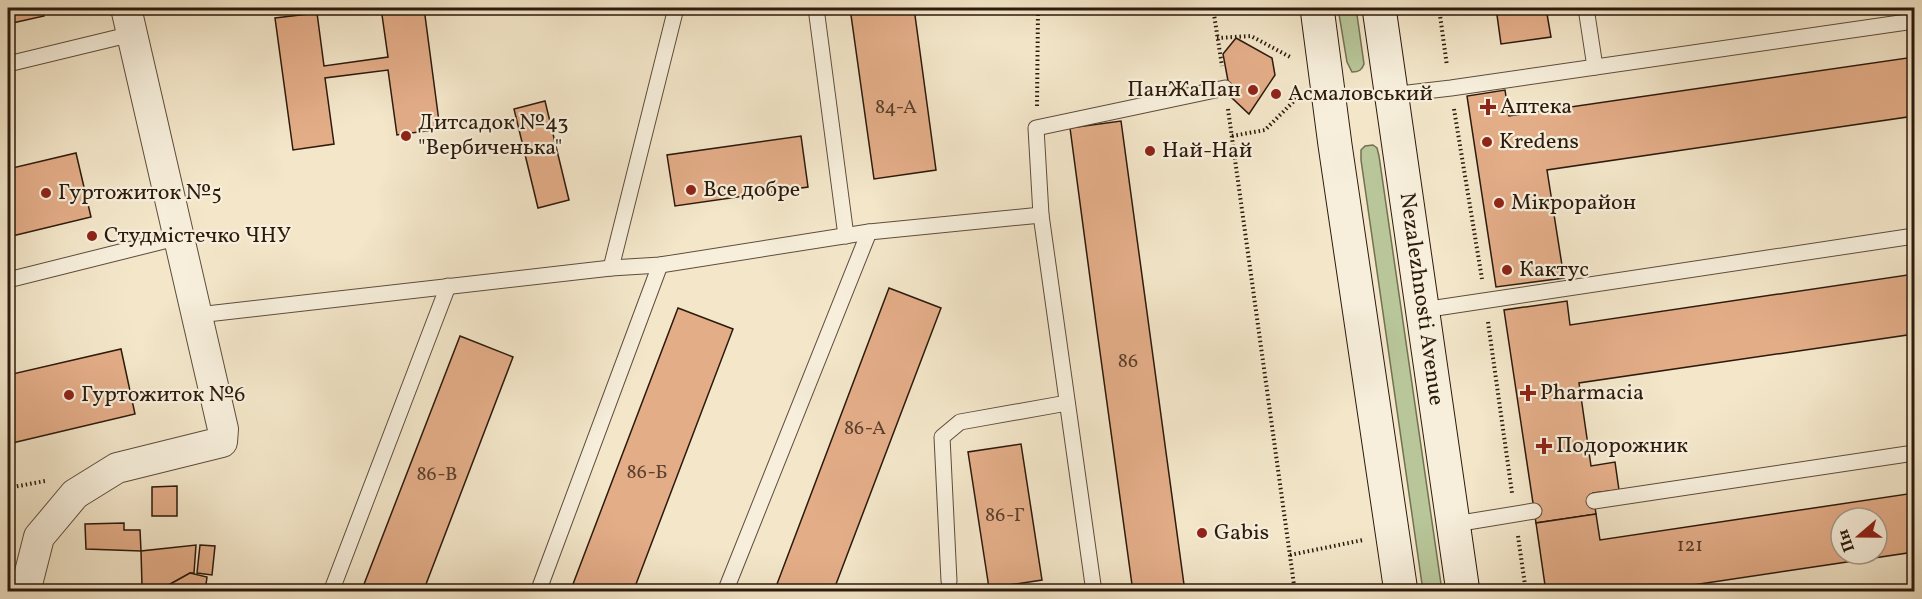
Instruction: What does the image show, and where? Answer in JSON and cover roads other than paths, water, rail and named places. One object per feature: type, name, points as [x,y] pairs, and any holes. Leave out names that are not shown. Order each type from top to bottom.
[{"type":"main road","points":[[1317,8],[1336,157],[1401,591]]},
{"type":"main road","name":"Nezalezhnosti Avenue","points":[[1379,8],[1463,591]]},
{"type":"street","points":[[25,591],[39,537],[75,494],[117,468],[222,442],[223,429],[198,315],[129,21]]},
{"type":"lane","points":[[611,268],[676,8]]},
{"type":"lane","points":[[816,8],[846,236]]},
{"type":"lane","points":[[1586,8],[1594,67]]},
{"type":"lane","points":[[8,64],[129,21]]},
{"type":"lane","points":[[1391,95],[1914,21]]},
{"type":"lane","points":[[1094,591],[1041,215],[1036,128],[1225,88]]},
{"type":"lane","points":[[198,315],[611,268],[660,265],[869,232],[1041,215]]},
{"type":"lane","points":[[725,591],[869,232]]},
{"type":"lane","points":[[1423,310],[1914,236]]},
{"type":"lane","points":[[8,280],[180,237]]},
{"type":"lane","points":[[538,591],[660,265]]},
{"type":"lane","points":[[331,591],[448,286]]},
{"type":"lane","points":[[949,581],[942,437],[960,422],[1067,403]]},
{"type":"lane","points":[[1594,501],[1914,453]]},
{"type":"lane","points":[[1455,524],[1534,511]]},
{"type":"place","name":"ПанЖаПан","points":[[1253,90]]},
{"type":"place","name":"Асмаловський","points":[[1276,94]]},
{"type":"place","name":"Аптека","points":[[1488,107]]},
{"type":"place","name":"Дитсадок №43 \"Вербиченька\"","points":[[406,136]]},
{"type":"place","name":"Kredens","points":[[1487,142]]},
{"type":"place","name":"Най-Най","points":[[1150,151]]},
{"type":"place","name":"Все добре","points":[[691,190]]},
{"type":"place","name":"Гуртожиток №5","points":[[46,193]]},
{"type":"place","name":"Мікрорайон","points":[[1499,203]]},
{"type":"place","name":"Студмістечко ЧНУ","points":[[92,236]]},
{"type":"place","name":"Кактус","points":[[1507,270]]},
{"type":"place","name":"Pharmacia","points":[[1528,393]]},
{"type":"place","name":"Гуртожиток №6","points":[[69,395]]},
{"type":"place","name":"Подорожник","points":[[1544,446]]},
{"type":"place","name":"Gabis","points":[[1202,533]]}]
